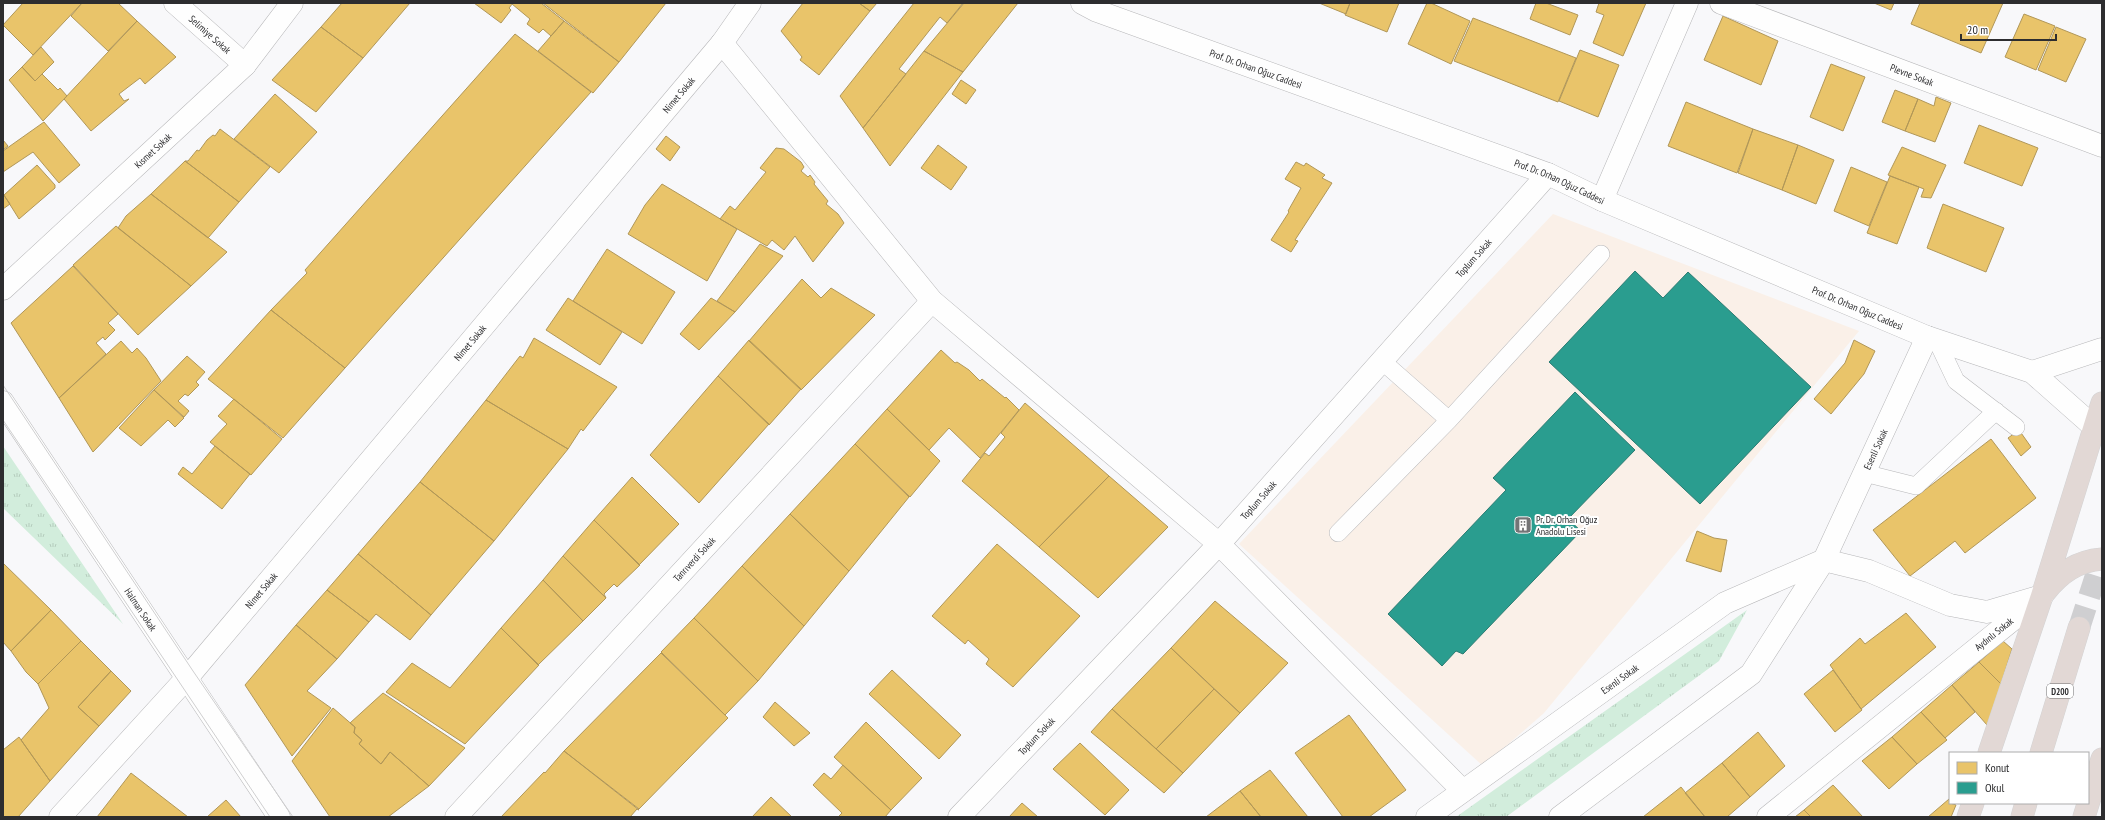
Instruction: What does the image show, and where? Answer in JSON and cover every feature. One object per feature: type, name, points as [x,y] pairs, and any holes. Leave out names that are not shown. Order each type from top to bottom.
[{"type":"highway","points":[[1989,752],[2098,431],[2102,403]]},
{"type":"highway","points":[[2042,596],[2055,580],[2070,568],[2092,560],[2102,559]]},
{"type":"highway","name":"D200","points":[[2041,752],[2078,628]]},
{"type":"highway","points":[[2089,801],[2102,759]]},
{"type":"highway","points":[[1968,817],[1972,804]]},
{"type":"highway","points":[[2022,817],[2026,804]]},
{"type":"highway","points":[[2084,817],[2088,804]]},
{"type":"street","name":"Selimiye Sokak","points":[[175,3],[245,65]]},
{"type":"street","name":"Kısmet Sokak","points":[[3,289],[245,65],[292,3]]},
{"type":"street","name":"Nimet Sokak","points":[[60,817],[186,679],[722,43],[750,3]]},
{"type":"street","points":[[1602,200],[1687,3]]},
{"type":"street","name":"Plevne Sokak","points":[[1721,3],[2102,146]]},
{"type":"street","name":"Prof. Dr. Orhan Oğuz Caddesi","points":[[1094,6],[1548,174],[1602,200],[1932,339],[2032,372]]},
{"type":"street","points":[[722,43],[932,300],[1219,544],[1462,790]]},
{"type":"street","name":"Toplum Sokak","points":[[959,817],[1219,544],[1548,174]]},
{"type":"street","name":"Tanrıverdi Sokak","points":[[456,817],[932,300]]},
{"type":"street","name":"Esenli Sokak","points":[[1560,817],[1751,674],[1824,560],[1864,473],[1932,339]]},
{"type":"street","points":[[2032,372],[2102,349]]},
{"type":"street","points":[[2032,372],[2098,431]]},
{"type":"street","name":"Halman Sokak","points":[[3,402],[279,817]]},
{"type":"street","name":"Esenli Sokak","points":[[1427,817],[1462,790],[1725,603],[1824,560]]},
{"type":"street","name":"Aydınlı Sokak","points":[[1824,560],[1869,571],[1950,605],[1987,612],[2042,596]]},
{"type":"street","name":"Aydınlı Sokak","points":[[1768,817],[2042,596]]},
{"type":"lane","points":[[1338,533],[1449,420],[1601,254]]},
{"type":"lane","points":[[1932,339],[1956,381],[2016,427]]},
{"type":"lane","points":[[1382,361],[1449,420]]},
{"type":"lane","points":[[1864,473],[1916,486],[1996,411]]},
{"type":"shaded area","points":[[1553,214],[1859,331],[1544,713],[1483,766],[1239,544]]},
{"type":"green space","points":[[3,446],[123,624],[3,508]]},
{"type":"green space","points":[[1747,610],[1719,661],[1506,817],[1456,817]]},
{"type":"building: Konut","points":[[23,3],[82,3],[33,55],[3,25]]},
{"type":"building: Konut","points":[[82,3],[118,3],[137,21],[108,51],[71,16]]},
{"type":"building: Konut","points":[[342,3],[410,3],[363,58],[321,27]]},
{"type":"building: Konut","points":[[474,3],[513,3],[509,8],[511,10],[501,23]]},
{"type":"building: Konut","points":[[541,3],[564,21],[551,36],[543,29],[539,33],[527,24],[530,19],[512,4]]},
{"type":"building: Konut","points":[[543,3],[666,3],[619,62]]},
{"type":"building: Konut","points":[[803,3],[859,3],[870,11],[819,75],[800,60],[802,57],[781,31]]},
{"type":"building: Konut","points":[[859,3],[877,3],[870,11]]},
{"type":"building: Konut","points":[[914,3],[963,3],[947,23],[940,17],[899,69],[906,74],[863,128],[840,96]]},
{"type":"building: Konut","points":[[964,3],[1018,3],[963,72],[924,51]]},
{"type":"building: Konut","points":[[1319,3],[1350,3],[1346,14]]},
{"type":"building: Konut","points":[[1350,3],[1399,3],[1387,32],[1345,15]]},
{"type":"building: Konut","points":[[1427,3],[1431,3],[1470,21],[1451,64],[1408,44]]},
{"type":"building: Konut","points":[[1536,3],[1546,3],[1578,15],[1570,35],[1530,19]]},
{"type":"building: Konut","points":[[1599,3],[1646,3],[1623,56],[1593,43],[1604,15],[1596,12]]},
{"type":"building: Konut","points":[[1874,3],[1894,3],[1891,10]]},
{"type":"building: Konut","points":[[1920,3],[2003,3],[1981,53],[1911,24]]},
{"type":"building: Konut","points":[[2024,14],[2055,26],[2036,70],[2005,57]]},
{"type":"building: Konut","points":[[1723,16],[1778,41],[1761,85],[1704,60]]},
{"type":"building: Konut","points":[[1473,18],[1576,58],[1558,102],[1454,61]]},
{"type":"building: Konut","points":[[137,21],[176,57],[145,84],[140,78],[119,94],[124,101],[129,99],[91,131],[64,99]]},
{"type":"building: Konut","points":[[564,21],[619,62],[593,93],[538,51]]},
{"type":"building: Konut","points":[[321,27],[363,58],[316,112],[272,80]]},
{"type":"building: Konut","points":[[2056,27],[2086,39],[2066,82],[2038,70]]},
{"type":"building: Konut","points":[[515,34],[591,92],[345,368],[271,310],[307,273],[305,270]]},
{"type":"building: Konut","points":[[41,47],[54,62],[35,81],[22,67]]},
{"type":"building: Konut","points":[[1580,50],[1619,65],[1598,117],[1559,101]]},
{"type":"building: Konut","points":[[924,51],[963,72],[890,166],[863,128]]},
{"type":"building: Konut","points":[[1831,64],[1865,77],[1843,131],[1810,117]]},
{"type":"building: Konut","points":[[22,67],[35,81],[42,74],[58,90],[60,88],[67,96],[43,121],[9,80]]},
{"type":"building: Konut","points":[[961,80],[976,90],[966,104],[952,94]]},
{"type":"building: Konut","points":[[1895,90],[1918,99],[1905,131],[1882,122]]},
{"type":"building: Konut","points":[[275,94],[317,132],[279,173],[234,139]]},
{"type":"building: Konut","points":[[1936,97],[1951,103],[1935,142],[1905,131],[1918,99],[1934,106]]},
{"type":"building: Konut","points":[[1686,102],[1753,129],[1737,173],[1668,146]]},
{"type":"building: Konut","points":[[44,122],[80,165],[59,183],[33,152],[3,172],[3,151]]},
{"type":"building: Konut","points":[[1979,125],[2038,148],[2022,186],[1964,163]]},
{"type":"building: Konut","points":[[220,129],[270,167],[239,202],[185,161],[188,161],[197,150],[199,151],[207,140],[213,135],[215,136]]},
{"type":"building: Konut","points":[[1753,129],[1798,145],[1782,190],[1738,173]]},
{"type":"building: Konut","points":[[666,136],[680,147],[670,161],[656,149]]},
{"type":"building: Konut","points":[[3,140],[8,146],[3,150]]},
{"type":"building: Konut","points":[[938,145],[967,167],[951,190],[921,168]]},
{"type":"building: Konut","points":[[1798,145],[1834,160],[1816,204],[1782,190]]},
{"type":"building: Konut","points":[[1902,147],[1946,165],[1931,198],[1921,197],[1924,189],[1888,175]]},
{"type":"building: Konut","points":[[776,148],[784,149],[801,162],[804,167],[801,171],[808,177],[810,175],[815,182],[814,184],[828,201],[826,204],[838,214],[844,223],[813,262],[795,236],[784,250],[772,240],[767,246],[720,219],[730,206],[735,210],[766,172],[760,168]]},
{"type":"building: Konut","points":[[185,161],[239,202],[208,238],[151,194]]},
{"type":"building: Konut","points":[[1296,162],[1304,166],[1306,163],[1325,175],[1322,178],[1332,183],[1295,240],[1298,241],[1291,252],[1271,240],[1289,212],[1288,211],[1301,188],[1285,179]]},
{"type":"building: Konut","points":[[37,165],[55,185],[55,188],[19,219],[4,195]]},
{"type":"building: Konut","points":[[1851,167],[1887,182],[1869,226],[1834,211]]},
{"type":"building: Konut","points":[[1890,176],[1919,187],[1897,244],[1867,233]]},
{"type":"building: Konut","points":[[662,184],[737,229],[707,281],[628,234],[645,205]]},
{"type":"building: Konut","points":[[3,194],[10,204],[3,209]]},
{"type":"building: Konut","points":[[151,194],[227,252],[191,286],[118,228],[126,216]]},
{"type":"building: Konut","points":[[1943,204],[2004,228],[1986,272],[1927,248]]},
{"type":"building: Konut","points":[[116,226],[191,286],[138,335],[73,265]]},
{"type":"building: Konut","points":[[760,244],[783,256],[735,312],[717,301]]},
{"type":"building: Konut","points":[[607,249],[675,292],[642,344],[573,301]]},
{"type":"building: Konut","points":[[73,266],[118,314],[108,323],[115,330],[105,340],[103,337],[96,343],[106,354],[59,398],[11,323]]},
{"type":"building: Konut","points":[[802,279],[821,298],[831,288],[875,315],[801,390],[749,341]]},
{"type":"building: Konut","points":[[568,298],[622,332],[600,365],[546,330]]},
{"type":"building: Konut","points":[[711,298],[735,312],[699,350],[680,334]]},
{"type":"building: Konut","points":[[271,310],[345,368],[283,438],[208,379]]},
{"type":"building: Konut","points":[[534,338],[617,387],[583,431],[581,429],[568,449],[486,400],[520,356],[523,358]]},
{"type":"building: Konut","points":[[749,340],[801,389],[769,425],[718,376]]},
{"type":"building: Konut","points":[[1854,340],[1875,351],[1864,374],[1831,414],[1814,399],[1845,363]]},
{"type":"building: Konut","points":[[121,341],[132,353],[137,348],[146,358],[161,381],[93,452],[59,398]]},
{"type":"building: Konut","points":[[941,350],[955,363],[957,362],[969,370],[980,381],[982,379],[1005,398],[1006,397],[1019,410],[980,458],[949,428],[929,450],[887,409]]},
{"type":"building: Konut","points":[[187,356],[205,372],[196,382],[199,385],[188,396],[185,394],[178,401],[189,411],[184,417],[154,390]]},
{"type":"building: Konut","points":[[718,376],[769,424],[699,503],[650,455]]},
{"type":"building: Konut","points":[[154,390],[184,418],[175,427],[168,420],[141,446],[119,428]]},
{"type":"building: Konut","points":[[234,399],[282,439],[251,475],[210,442],[227,424],[218,416]]},
{"type":"building: Konut","points":[[486,400],[568,449],[494,541],[420,482]]},
{"type":"building: Konut","points":[[1025,403],[1109,476],[1039,547],[962,481],[985,453],[989,456],[1005,437],[1001,433]]},
{"type":"building: Konut","points":[[887,409],[940,461],[910,497],[855,444]]},
{"type":"building: Konut","points":[[2019,430],[2031,447],[2021,456],[2008,438]]},
{"type":"building: Konut","points":[[1991,439],[2036,498],[1965,553],[1955,541],[1910,576],[1873,530]]},
{"type":"building: Konut","points":[[855,444],[909,497],[849,571],[790,514]]},
{"type":"building: Konut","points":[[215,446],[250,474],[222,509],[178,474],[183,467],[192,474]]},
{"type":"building: Konut","points":[[1109,476],[1168,527],[1098,598],[1039,547]]},
{"type":"building: Konut","points":[[632,477],[679,524],[639,565],[594,520]]},
{"type":"building: Konut","points":[[420,482],[494,541],[431,615],[358,554]]},
{"type":"building: Konut","points":[[790,514],[849,571],[804,626],[742,566]]},
{"type":"building: Konut","points":[[594,520],[640,565],[617,587],[614,584],[604,594],[606,598],[563,556]]},
{"type":"building: Konut","points":[[1697,531],[1714,538],[1727,540],[1721,572],[1686,561]]},
{"type":"building: Konut","points":[[997,544],[1080,616],[1013,687],[986,664],[989,659],[968,640],[965,644],[932,616]]},
{"type":"building: Konut","points":[[358,554],[431,615],[410,640],[376,614],[369,622],[327,590]]},
{"type":"building: Konut","points":[[563,556],[606,598],[583,621],[543,580]]},
{"type":"building: Konut","points":[[3,563],[51,610],[11,651],[3,642]]},
{"type":"building: Konut","points":[[742,566],[804,626],[758,681],[694,618]]},
{"type":"building: Konut","points":[[543,580],[583,621],[538,665],[501,628]]},
{"type":"building: Konut","points":[[327,590],[369,622],[337,659],[296,625]]},
{"type":"building: Konut","points":[[1215,601],[1288,663],[1240,713],[1171,648]]},
{"type":"building: Konut","points":[[51,610],[81,641],[38,684],[26,672],[11,651]]},
{"type":"building: Konut","points":[[1906,613],[1936,647],[1861,709],[1830,665],[1860,638],[1865,644]]},
{"type":"building: Konut","points":[[694,618],[758,681],[725,715],[661,652]]},
{"type":"building: Konut","points":[[296,625],[337,659],[307,691],[331,708],[292,756],[245,685]]},
{"type":"building: Konut","points":[[501,628],[539,665],[465,744],[386,692],[412,663],[450,688]]},
{"type":"building: Konut","points":[[81,641],[111,671],[78,707],[99,726],[50,781],[21,740],[49,708],[38,684]]},
{"type":"building: Konut","points":[[2003,641],[2012,649],[2001,684],[1979,662]]},
{"type":"building: Konut","points":[[1171,648],[1214,689],[1156,749],[1112,709]]},
{"type":"building: Konut","points":[[661,653],[728,718],[639,809],[564,751]]},
{"type":"building: Konut","points":[[1979,662],[2002,685],[1987,725],[1952,685]]},
{"type":"building: Konut","points":[[892,670],[961,735],[939,759],[869,694]]},
{"type":"building: Konut","points":[[1833,670],[1862,710],[1835,732],[1804,694]]},
{"type":"building: Konut","points":[[111,671],[131,691],[99,726],[78,707]]},
{"type":"building: Konut","points":[[1952,685],[1975,712],[1945,738],[1921,712]]},
{"type":"building: Konut","points":[[1214,689],[1240,713],[1183,773],[1156,749]]},
{"type":"building: Konut","points":[[383,693],[465,748],[429,786],[390,752],[381,764],[359,744],[362,740],[354,733],[355,727],[350,723]]},
{"type":"building: Konut","points":[[775,702],[810,733],[794,746],[763,717]]},
{"type":"building: Konut","points":[[333,708],[355,727],[354,733],[362,740],[359,744],[381,764],[390,752],[429,786],[388,817],[330,817],[292,761]]},
{"type":"building: Konut","points":[[1112,709],[1183,773],[1164,793],[1091,732]]},
{"type":"building: Konut","points":[[1921,712],[1947,740],[1917,764],[1892,737]]},
{"type":"building: Konut","points":[[1349,715],[1406,790],[1369,817],[1343,817],[1295,753]]},
{"type":"building: Konut","points":[[866,722],[922,778],[891,810],[834,757]]},
{"type":"building: Konut","points":[[1758,732],[1785,766],[1750,797],[1722,763]]},
{"type":"building: Konut","points":[[19,737],[50,781],[18,817],[3,817],[3,750]]},
{"type":"building: Konut","points":[[1892,737],[1917,764],[1889,789],[1862,761]]},
{"type":"building: Konut","points":[[1080,743],[1129,790],[1105,815],[1053,769]]},
{"type":"building: Konut","points":[[564,751],[639,810],[637,809],[630,817],[501,817],[544,772],[545,773]]},
{"type":"building: Konut","points":[[1722,763],[1750,797],[1727,817],[1705,817],[1685,793]]},
{"type":"building: Konut","points":[[843,765],[891,810],[885,817],[838,817],[842,813],[813,785],[824,773],[831,779]]},
{"type":"building: Konut","points":[[1270,770],[1308,817],[1261,817],[1240,791]]},
{"type":"building: Konut","points":[[131,773],[188,817],[97,817]]},
{"type":"building: Konut","points":[[1833,785],[1863,817],[1811,817],[1804,810]]},
{"type":"building: Konut","points":[[1681,787],[1705,817],[1643,817]]},
{"type":"building: Konut","points":[[1240,791],[1261,817],[1206,817]]},
{"type":"building: Konut","points":[[771,797],[792,817],[752,817]]},
{"type":"building: Konut","points":[[1949,799],[1949,804],[1956,805],[1951,817],[1928,817]]},
{"type":"building: Konut","points":[[226,800],[241,817],[207,817]]},
{"type":"building: Konut","points":[[1022,803],[1038,817],[1009,817]]},
{"type":"building: Konut","points":[[1804,810],[1811,817],[1795,817]]},
{"type":"building: Okul","points":[[1635,271],[1663,298],[1688,272],[1811,387],[1700,504],[1549,362]]},
{"type":"building: Okul","name":"Pr. Dr. Orhan Oğuz Anadolu Lisesi","points":[[1575,392],[1635,450],[1568,519],[1581,531],[1463,654],[1456,651],[1442,666],[1388,614],[1506,490],[1493,478]]},
{"type":"tunnel","points":[[2079,628],[2102,557]]},
{"type":"tram line","points":[[3,385],[193,671],[293,817]]},
{"type":"tram line","points":[[3,420],[270,817]]},
{"type":"place","name":"Pr. Dr. Orhan Oğuz Anadolu Lisesi","points":[[1523,525]]}]
